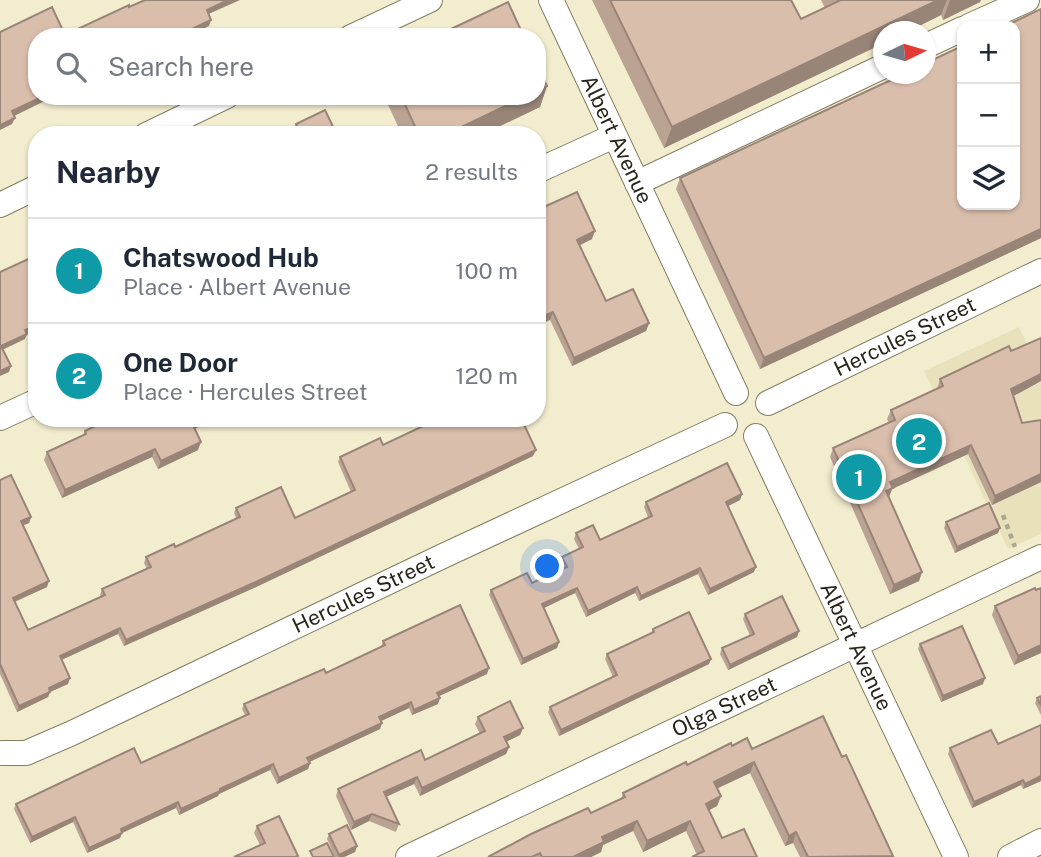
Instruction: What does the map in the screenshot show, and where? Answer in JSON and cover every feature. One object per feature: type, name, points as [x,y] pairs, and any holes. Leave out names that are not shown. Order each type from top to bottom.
[{"type":"street","points":[[370,28],[430,0]]},
{"type":"street","name":"Albert Avenue","points":[[551,0],[736,393]]},
{"type":"street","points":[[980,21],[1027,0]]},
{"type":"street","points":[[936,41],[957,31]]},
{"type":"street","points":[[637,183],[873,71]]},
{"type":"street","points":[[165,126],[208,105]]},
{"type":"street","points":[[546,167],[614,135]]},
{"type":"street","points":[[0,205],[28,191]]},
{"type":"street","name":"Hercules Street","points":[[768,403],[1041,271]]},
{"type":"street","points":[[754,391],[768,403],[770,418],[756,436],[742,438],[725,425],[724,406],[736,393],[754,391]]},
{"type":"street","points":[[0,418],[28,405]]},
{"type":"street","name":"Hercules Street","points":[[1,749],[26,753],[70,734],[725,425]]},
{"type":"street","name":"Albert Avenue","points":[[756,436],[957,857]]},
{"type":"street","name":"Olga Street","points":[[408,857],[1041,557]]},
{"type":"street","points":[[1010,857],[1041,841]]},
{"type":"street","points":[[957,857],[972,857]]},
{"type":"path","points":[[1003,515],[1016,548]]},
{"type":"shaded area","points":[[1019,327],[1041,373],[1041,534],[1008,549],[924,371]]},
{"type":"building","points":[[145,0],[228,0],[207,10],[211,20],[194,28],[80,28]]},
{"type":"building","points":[[610,0],[791,0],[801,19],[838,0],[938,0],[894,21],[873,21],[873,31],[672,127]]},
{"type":"building","points":[[508,2],[520,28],[453,28]]},
{"type":"building","points":[[52,7],[62,28],[28,28],[28,104],[12,111],[15,118],[0,125],[0,32]]},
{"type":"building","points":[[1041,9],[1041,229],[764,358],[680,178],[882,84],[936,84],[936,58],[957,48],[957,210],[1020,210],[1020,21],[1016,21]]},
{"type":"building","points":[[405,105],[507,105],[464,126],[415,126]]},
{"type":"building","points":[[325,110],[333,126],[297,126],[296,124]]},
{"type":"building","points":[[577,192],[595,231],[577,240],[606,301],[633,289],[649,323],[574,358],[553,312],[546,315],[546,206]]},
{"type":"building","points":[[28,259],[27,334],[1,346],[11,366],[0,371],[0,272]]},
{"type":"building","points":[[1041,338],[1041,374],[1011,389],[1022,423],[1041,420],[1041,474],[995,496],[971,445],[890,482],[893,488],[886,491],[922,572],[894,585],[833,448],[895,420],[891,410],[943,386],[940,379],[1009,346],[1011,351]]},
{"type":"building","points":[[93,427],[194,427],[201,442],[161,461],[155,449],[65,490],[47,452],[86,434],[85,431]]},
{"type":"building","points":[[421,427],[525,427],[536,450],[126,640],[120,628],[60,656],[70,678],[49,688],[50,692],[19,706],[0,664],[0,480],[11,475],[31,517],[21,521],[49,581],[13,598],[28,630],[105,595],[102,589],[151,567],[146,557],[174,544],[175,547],[240,517],[236,508],[281,487],[295,518],[355,490],[340,457],[380,438],[383,445]]},
{"type":"building","points":[[727,463],[742,494],[726,502],[756,567],[710,589],[700,568],[641,596],[637,587],[588,611],[577,588],[542,604],[559,642],[523,659],[491,590],[527,573],[532,583],[567,567],[562,557],[583,547],[576,533],[593,525],[600,540],[652,516],[646,502]]},
{"type":"building","points":[[989,503],[1000,528],[957,547],[946,522]]},
{"type":"building","points":[[1035,588],[1041,588],[1041,645],[1018,656],[995,606]]},
{"type":"building","points":[[782,596],[799,631],[730,665],[722,648],[754,634],[745,614]]},
{"type":"building","points":[[460,605],[489,668],[437,693],[440,698],[414,710],[411,702],[379,717],[382,723],[307,758],[310,763],[279,778],[273,764],[181,809],[178,802],[121,829],[122,833],[89,848],[75,817],[32,837],[16,804],[134,748],[141,763],[249,714],[244,704],[324,669],[326,673],[385,645],[383,641]]},
{"type":"building","points":[[689,612],[711,659],[561,730],[550,707],[617,675],[607,654]]},
{"type":"building","points":[[962,626],[985,678],[943,696],[920,644]]},
{"type":"building","points":[[510,701],[523,728],[504,737],[509,747],[422,788],[417,777],[384,792],[399,824],[372,814],[354,822],[338,789],[421,750],[425,760],[485,731],[478,717]]},
{"type":"building","points":[[823,716],[842,757],[846,755],[893,856],[808,857],[796,832],[789,836],[754,762],[714,782],[721,796],[706,804],[722,838],[744,829],[757,857],[692,857],[704,851],[690,821],[647,841],[637,821],[602,837],[604,842],[573,857],[542,857],[540,853],[532,857],[488,857],[588,808],[591,813],[625,797],[623,793],[731,743],[732,746],[747,738],[752,749]]},
{"type":"building","points":[[1041,725],[1041,776],[1025,784],[1023,780],[974,802],[950,748],[991,730],[998,744]]},
{"type":"building","points":[[279,816],[298,856],[234,857],[265,843],[257,826]]},
{"type":"building","points":[[347,825],[357,846],[339,855],[329,834]]},
{"type":"building","points":[[327,843],[334,857],[313,857],[310,851]]},
{"type":"place","name":"One Door","points":[[919,441]]},
{"type":"place","name":"Chatswood Hub","points":[[859,477]]}]
